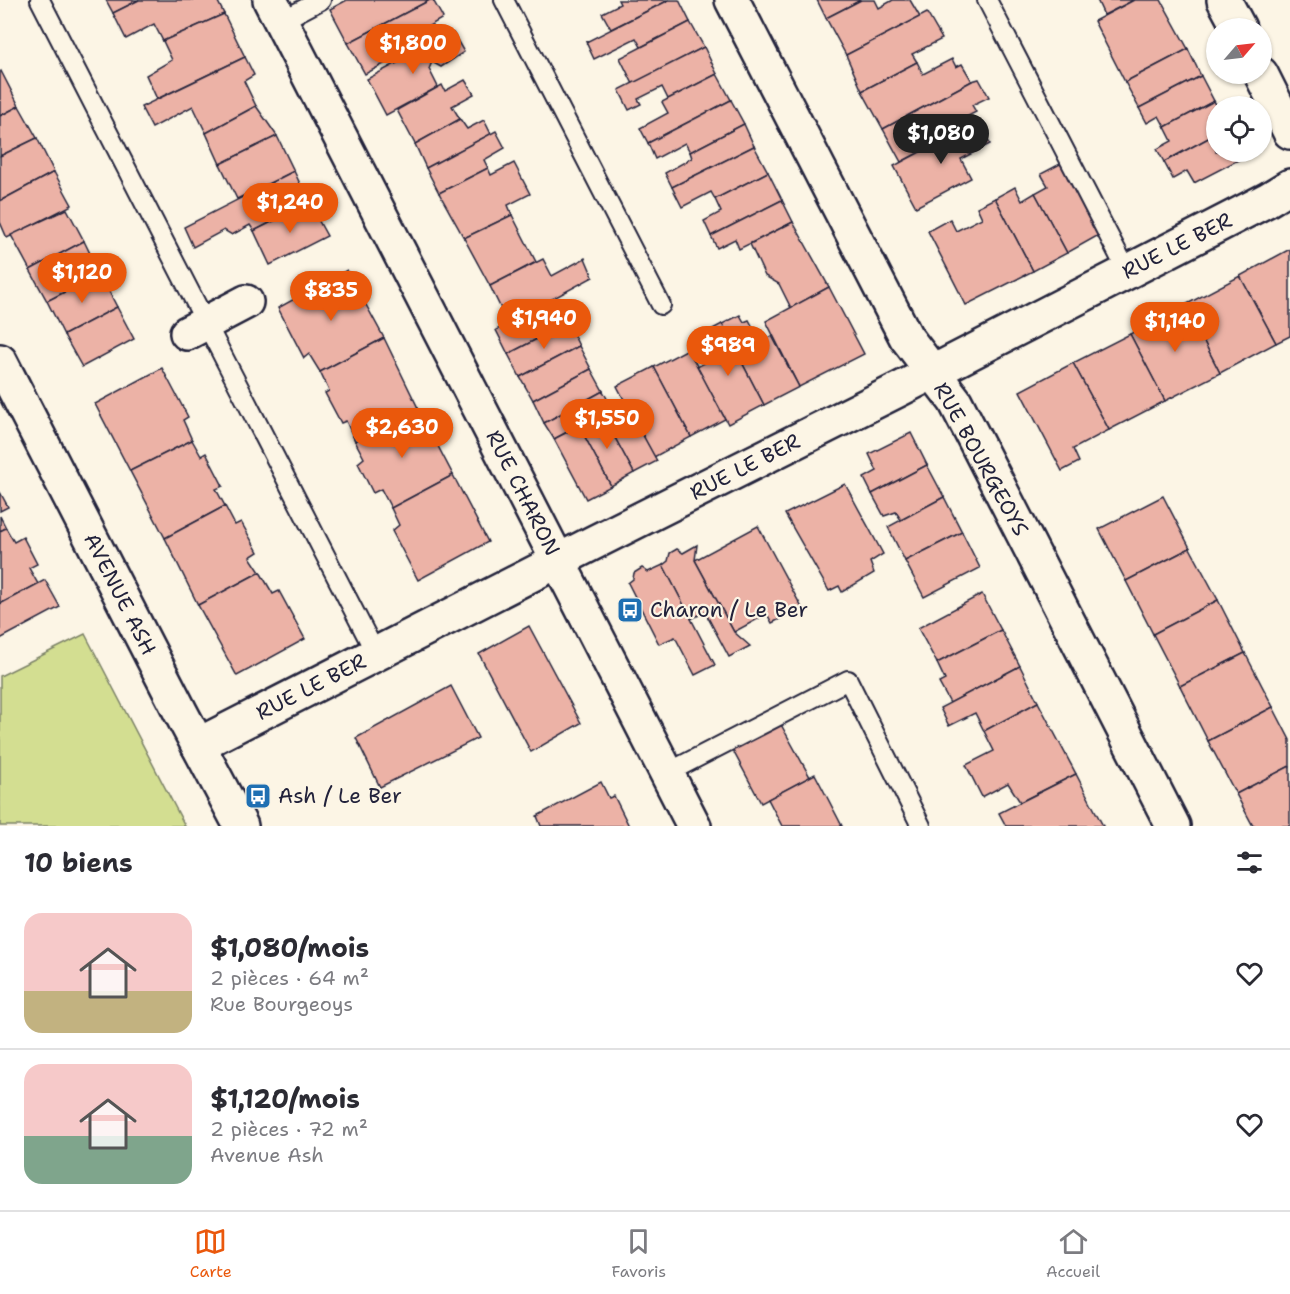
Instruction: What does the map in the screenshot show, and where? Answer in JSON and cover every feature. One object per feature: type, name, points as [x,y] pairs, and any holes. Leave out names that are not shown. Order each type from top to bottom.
[{"type":"street","name":"RUE BOURGEOYS","points":[[732,0],[906,338],[955,401],[1173,826]]},
{"type":"street","points":[[1224,0],[1234,18]]},
{"type":"street","name":"RUE CHARON","points":[[276,11],[694,826]]},
{"type":"street","points":[[1266,84],[1290,132]]},
{"type":"street","name":"RUE LE BER","points":[[198,746],[933,372],[1290,186]]},
{"type":"street","points":[[197,328],[246,302]]},
{"type":"street","name":"AVENUE ASH","points":[[0,361],[241,826]]},
{"type":"lane","points":[[40,0],[197,328],[376,654]]},
{"type":"lane","points":[[276,11],[321,0]]},
{"type":"lane","points":[[504,0],[661,305]]},
{"type":"lane","points":[[987,0],[1127,271]]},
{"type":"lane","points":[[667,773],[848,680],[921,826]]},
{"type":"green space","points":[[85,634],[185,826],[0,826],[0,676]]},
{"type":"building","points":[[106,0],[139,0],[113,13]]},
{"type":"building","points":[[139,0],[217,0],[224,14],[163,41],[154,24],[126,39],[113,13]]},
{"type":"building","points":[[347,0],[430,0],[348,43],[330,9]]},
{"type":"building","points":[[433,0],[443,18],[403,41],[409,51],[365,74],[348,43]]},
{"type":"building","points":[[618,0],[669,0],[611,29],[602,13],[620,4]]},
{"type":"building","points":[[669,0],[679,0],[690,22],[641,47],[636,38],[594,59],[586,42]]},
{"type":"building","points":[[817,0],[861,0],[826,18]]},
{"type":"building","points":[[861,0],[875,0],[879,8],[893,0],[910,0],[920,17],[846,55],[826,18]]},
{"type":"building","points":[[1097,0],[1134,0],[1104,15]]},
{"type":"building","points":[[1134,0],[1161,0],[1188,49],[1125,82],[1094,21]]},
{"type":"building","points":[[927,13],[942,39],[912,54],[917,62],[862,91],[846,55]]},
{"type":"building","points":[[224,14],[245,57],[157,99],[146,75],[172,60],[163,41]]},
{"type":"building","points":[[690,22],[704,47],[633,84],[620,58]]},
{"type":"building","points":[[453,33],[464,52],[441,67],[432,62],[429,69],[438,87],[386,115],[367,79]]},
{"type":"building","points":[[704,47],[717,74],[668,99],[662,87],[638,99],[641,104],[629,110],[619,90]]},
{"type":"building","points":[[1188,49],[1201,76],[1139,108],[1125,82]]},
{"type":"building","points":[[245,57],[254,75],[244,81],[256,106],[206,133],[193,106],[152,128],[141,107]]},
{"type":"building","points":[[952,59],[956,67],[962,64],[972,81],[883,129],[862,91],[917,62],[923,74]]},
{"type":"building","points":[[0,72],[19,106],[0,116]]},
{"type":"building","points":[[717,74],[731,100],[648,143],[640,128],[668,113],[662,102]]},
{"type":"building","points":[[1201,76],[1211,96],[1206,96],[1206,105],[1165,127],[1159,116],[1147,123],[1139,108]]},
{"type":"building","points":[[979,79],[989,97],[972,105],[976,112],[949,126],[953,135],[901,162],[883,129]]},
{"type":"building","points":[[465,80],[474,94],[452,106],[460,119],[415,144],[397,110],[442,85],[445,91]]},
{"type":"building","points":[[731,100],[744,124],[690,152],[685,143],[655,159],[648,143]]},
{"type":"building","points":[[1206,105],[1206,139],[1164,162],[1157,149],[1172,141],[1165,127]]},
{"type":"building","points":[[19,106],[37,138],[0,156],[0,116]]},
{"type":"building","points":[[256,106],[277,136],[220,164],[206,133]]},
{"type":"building","points":[[460,119],[467,129],[484,120],[491,134],[426,168],[415,144]]},
{"type":"building","points":[[978,121],[990,144],[961,159],[971,178],[916,207],[894,166]]},
{"type":"building","points":[[744,124],[754,146],[672,187],[665,173],[692,158],[690,152]]},
{"type":"building","points":[[496,131],[505,148],[484,160],[488,168],[439,193],[426,168]]},
{"type":"building","points":[[277,136],[294,171],[237,199],[220,164]]},
{"type":"building","points":[[37,138],[54,172],[0,201],[0,156]]},
{"type":"building","points":[[1206,139],[1206,162],[1234,162],[1194,183],[1187,171],[1173,179],[1164,162]]},
{"type":"building","points":[[754,146],[768,172],[715,199],[711,192],[682,207],[672,187]]},
{"type":"building","points":[[514,163],[530,194],[508,205],[512,215],[464,238],[439,193],[488,168],[491,175]]},
{"type":"building","points":[[1062,163],[1099,235],[1067,253],[1035,193],[1048,186],[1041,174]]},
{"type":"building","points":[[294,171],[309,203],[254,231],[250,225],[232,235],[224,230],[193,247],[184,227]]},
{"type":"building","points":[[54,172],[72,205],[7,238],[0,222],[0,201]]},
{"type":"building","points":[[768,172],[782,200],[711,236],[704,221],[721,212],[715,199]]},
{"type":"building","points":[[1015,187],[1022,201],[1035,193],[1067,253],[1033,271],[995,198]]},
{"type":"building","points":[[995,198],[1033,271],[966,305],[928,231],[950,219],[956,231],[982,218],[977,207]]},
{"type":"building","points":[[782,200],[793,222],[739,249],[735,239],[717,248],[711,236]]},
{"type":"building","points":[[309,203],[327,236],[270,265],[254,231]]},
{"type":"building","points":[[67,209],[84,241],[30,270],[11,235]]},
{"type":"building","points":[[512,215],[536,262],[490,286],[464,238]]},
{"type":"building","points":[[793,222],[829,287],[791,308],[779,284],[765,276],[750,244]]},
{"type":"building","points":[[84,241],[100,274],[47,301],[30,270]]},
{"type":"building","points":[[1290,249],[1290,336],[1276,343],[1240,276]]},
{"type":"building","points":[[585,258],[593,277],[508,323],[490,286],[543,259],[552,276]]},
{"type":"building","points":[[347,270],[384,338],[320,372],[309,354],[304,358],[278,308]]},
{"type":"building","points":[[100,274],[117,307],[64,335],[47,301]]},
{"type":"building","points":[[1240,276],[1276,343],[1220,373],[1185,305]]},
{"type":"building","points":[[829,287],[864,354],[799,387],[766,321]]},
{"type":"building","points":[[555,300],[568,323],[508,354],[496,330]]},
{"type":"building","points":[[1185,305],[1220,373],[1165,401],[1130,334]]},
{"type":"building","points":[[117,307],[134,339],[82,367],[64,335]]},
{"type":"building","points":[[740,315],[744,322],[749,320],[761,342],[772,336],[799,387],[764,405],[722,324]]},
{"type":"building","points":[[568,323],[579,346],[520,377],[508,354]]},
{"type":"building","points":[[722,324],[764,405],[728,424],[697,367],[710,360],[703,345],[710,342],[705,333]]},
{"type":"building","points":[[1130,334],[1165,401],[1109,430],[1073,363]]},
{"type":"building","points":[[384,338],[418,408],[355,441],[346,421],[341,423],[325,393],[329,391],[320,372]]},
{"type":"building","points":[[579,346],[591,369],[533,400],[520,377]]},
{"type":"building","points":[[688,349],[725,419],[691,437],[654,367]]},
{"type":"building","points":[[1073,363],[1109,430],[1073,449],[1079,462],[1062,471],[1020,391]]},
{"type":"building","points":[[654,367],[691,437],[654,457],[617,386]]},
{"type":"building","points":[[162,368],[188,417],[183,420],[192,440],[130,471],[95,404]]},
{"type":"building","points":[[591,369],[603,391],[544,423],[533,400]]},
{"type":"building","points":[[603,391],[612,408],[554,439],[544,423]]},
{"type":"building","points":[[624,401],[657,461],[634,473],[602,414]]},
{"type":"building","points":[[418,408],[453,475],[391,508],[381,489],[373,493],[358,463],[364,458],[355,441]]},
{"type":"building","points":[[602,414],[634,473],[611,486],[579,426]]},
{"type":"building","points":[[579,426],[611,486],[586,499],[554,439]]},
{"type":"building","points":[[911,433],[927,465],[872,494],[864,478],[877,471],[869,454]]},
{"type":"building","points":[[192,440],[201,456],[206,453],[223,486],[216,489],[225,506],[165,538],[130,471]]},
{"type":"building","points":[[927,465],[944,497],[901,520],[896,512],[884,516],[872,494]]},
{"type":"building","points":[[453,475],[488,542],[418,580],[392,531],[399,525],[391,508]]},
{"type":"building","points":[[845,484],[883,554],[870,562],[874,573],[842,592],[839,586],[829,591],[785,514]]},
{"type":"building","points":[[0,492],[8,507],[0,511]]},
{"type":"building","points":[[1163,496],[1190,548],[1126,581],[1099,529]]},
{"type":"building","points":[[944,497],[962,532],[905,561],[888,527]]},
{"type":"building","points":[[225,506],[235,525],[241,522],[258,552],[250,557],[260,572],[198,605],[165,538]]},
{"type":"building","points":[[0,516],[6,528],[0,531]]},
{"type":"building","points":[[758,526],[802,608],[772,623],[767,614],[734,632],[695,560]]},
{"type":"building","points":[[6,528],[14,542],[23,537],[37,564],[29,568],[38,584],[0,604],[0,531]]},
{"type":"building","points":[[962,532],[980,568],[924,597],[905,561]]},
{"type":"building","points":[[697,545],[695,560],[734,632],[750,646],[729,657],[705,612],[691,619],[663,565],[668,561],[670,553],[677,549],[683,553]]},
{"type":"building","points":[[1190,548],[1218,600],[1153,634],[1126,581]]},
{"type":"building","points":[[663,565],[715,665],[695,675],[675,637],[659,644],[628,583],[633,579],[634,573],[642,568],[648,572]]},
{"type":"building","points":[[260,572],[273,594],[279,591],[305,639],[237,676],[198,605]]},
{"type":"building","points":[[45,580],[60,607],[0,639],[0,604]]},
{"type":"building","points":[[982,594],[1001,630],[937,663],[918,628]]},
{"type":"building","points":[[1218,600],[1245,653],[1180,686],[1153,634]]},
{"type":"building","points":[[529,626],[581,723],[531,752],[479,654]]},
{"type":"building","points":[[1001,630],[1020,666],[950,703],[939,683],[945,680],[937,663]]},
{"type":"building","points":[[1245,653],[1273,707],[1208,741],[1180,686]]},
{"type":"building","points":[[1020,666],[1038,702],[984,731],[975,713],[949,726],[940,708]]},
{"type":"building","points":[[451,686],[478,738],[380,787],[356,738]]},
{"type":"building","points":[[1038,702],[1076,774],[1020,802],[1008,783],[982,797],[966,765],[994,751],[984,731]]},
{"type":"building","points":[[1273,707],[1290,740],[1290,766],[1236,794],[1208,741]]},
{"type":"building","points":[[779,721],[810,777],[761,803],[731,747]]},
{"type":"building","points":[[1290,766],[1290,826],[1253,826],[1236,794]]},
{"type":"building","points":[[815,774],[842,826],[782,826],[768,799]]},
{"type":"building","points":[[1076,774],[1103,826],[1006,826],[999,813]]},
{"type":"building","points":[[601,782],[609,798],[614,796],[629,826],[541,826],[537,816]]},
{"type":"place","name":"Charon / Le Ber","points":[[630,610]]},
{"type":"place","name":"Ash / Le Ber","points":[[258,796]]}]
